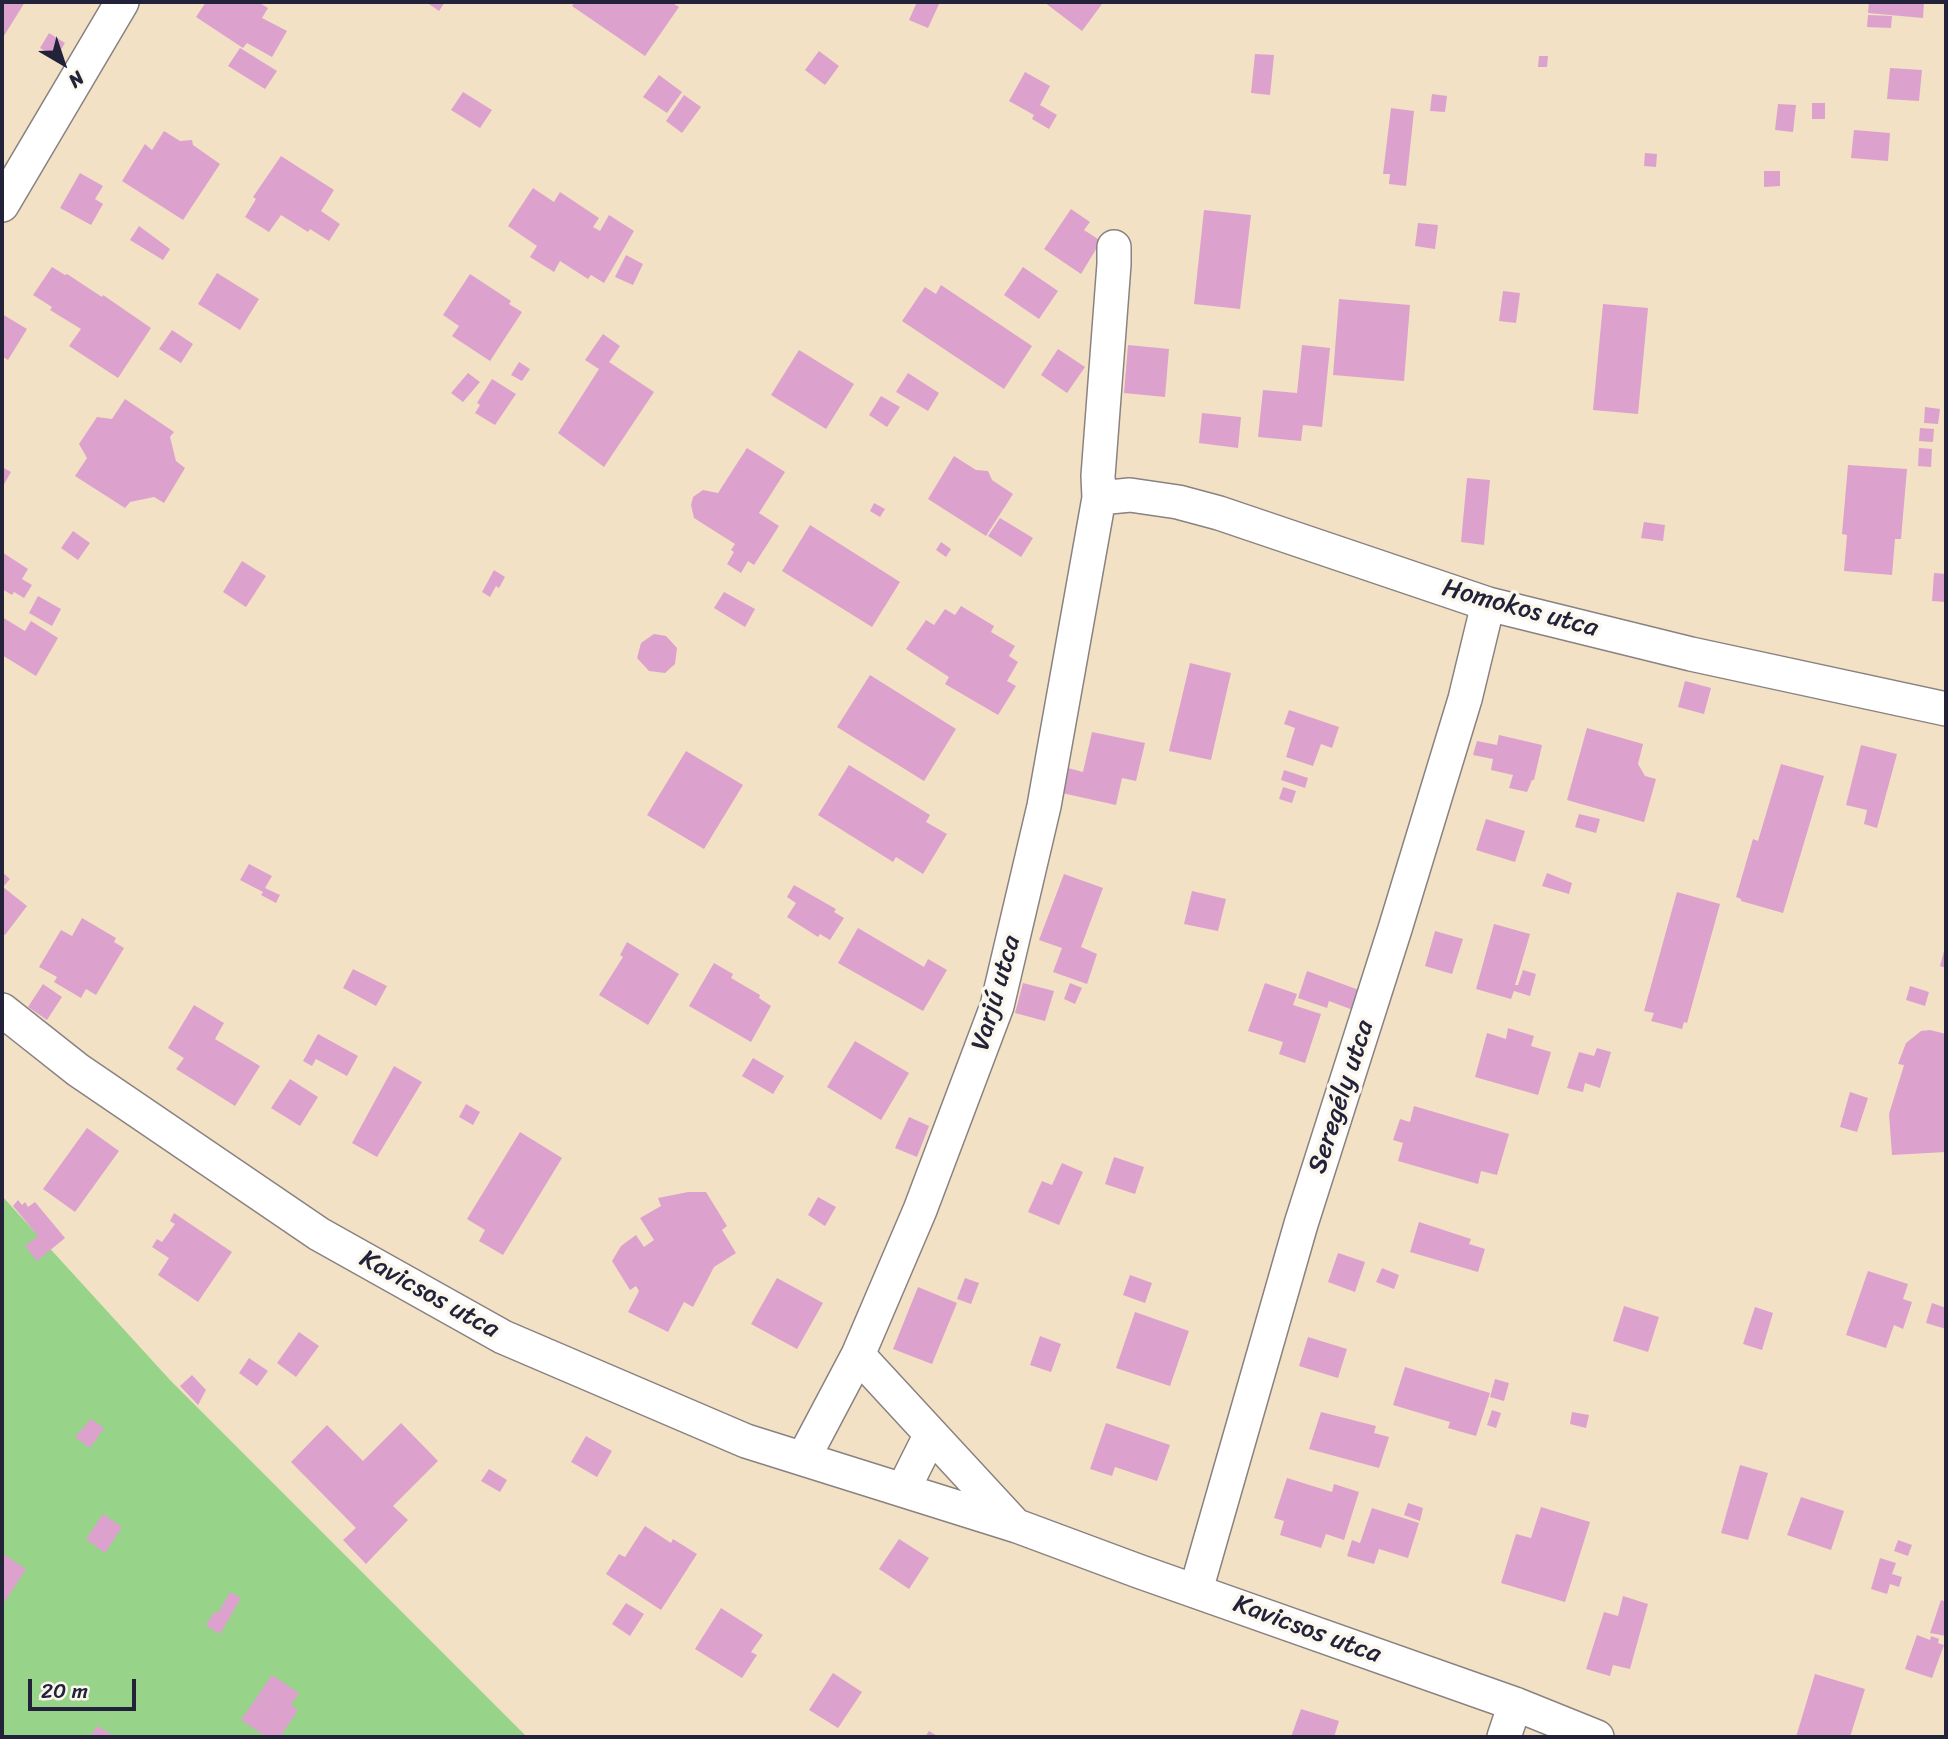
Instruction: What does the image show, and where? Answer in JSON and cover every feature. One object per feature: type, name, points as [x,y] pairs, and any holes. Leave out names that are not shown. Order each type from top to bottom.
[{"type":"street","points":[[2,205],[122,2]]},
{"type":"street","name":"Varjú utca","points":[[803,1459],[858,1355],[920,1210],[997,1006],[1044,806],[1099,498],[1098,476],[1114,247]]},
{"type":"street","name":"Homokos utca","points":[[1099,498],[1130,495],[1178,502],[1219,513],[1488,604],[1691,653],[1946,709]]},
{"type":"street","name":"Seregély utca","points":[[1196,1590],[1301,1224],[1465,699],[1488,604]]},
{"type":"street","name":"Kavicsos utca","points":[[2,1010],[78,1070],[319,1234],[503,1337],[746,1441],[1017,1526],[1138,1572],[1196,1590],[1516,1704],[1597,1737]]},
{"type":"street","name":"Kavicsos utca","points":[[858,1355],[1017,1526]]},
{"type":"street","points":[[903,1490],[931,1434]]},
{"type":"street","points":[[1504,1737],[1516,1704]]},
{"type":"green space","points":[[2,1196],[170,1380],[527,1737],[2,1737]]},
{"type":"building","points":[[2,2],[25,2],[2,39]]},
{"type":"building","points":[[206,2],[258,2],[268,8],[262,18],[287,31],[272,57],[247,43],[243,48],[196,17]]},
{"type":"building","points":[[426,2],[445,2],[439,11]]},
{"type":"building","points":[[575,2],[671,2],[679,7],[645,56],[572,6]]},
{"type":"building","points":[[917,2],[940,2],[928,28],[909,20]]},
{"type":"building","points":[[1044,2],[1099,2],[1102,4],[1082,31]]},
{"type":"building","points":[[1869,2],[1924,2],[1923,18],[1868,13]]},
{"type":"building","points":[[1868,15],[1892,16],[1891,28],[1867,27]]},
{"type":"building","points":[[49,33],[65,43],[56,58],[40,48]]},
{"type":"building","points":[[240,48],[277,71],[265,89],[228,66]]},
{"type":"building","points":[[819,51],[839,66],[825,85],[805,70]]},
{"type":"building","points":[[1255,54],[1274,55],[1270,95],[1251,93]]},
{"type":"building","points":[[1539,56],[1548,56],[1547,67],[1538,67]]},
{"type":"building","points":[[1890,68],[1922,70],[1919,101],[1887,99]]},
{"type":"building","points":[[1025,72],[1050,86],[1040,105],[1057,115],[1049,129],[1032,119],[1034,115],[1009,101]]},
{"type":"building","points":[[659,75],[682,92],[667,113],[643,97]]},
{"type":"building","points":[[463,92],[492,110],[480,128],[451,110]]},
{"type":"building","points":[[1432,94],[1447,96],[1445,112],[1430,111]]},
{"type":"building","points":[[684,95],[701,107],[682,133],[666,121]]},
{"type":"building","points":[[1812,103],[1825,103],[1825,119],[1812,119]]},
{"type":"building","points":[[1778,104],[1796,105],[1793,132],[1775,130]]},
{"type":"building","points":[[1391,108],[1414,111],[1406,186],[1389,184],[1390,174],[1383,174]]},
{"type":"building","points":[[1854,130],[1890,133],[1888,161],[1851,158]]},
{"type":"building","points":[[164,131],[180,141],[192,140],[193,145],[220,164],[183,220],[122,181],[145,144],[152,150]]},
{"type":"building","points":[[1645,153],[1657,154],[1656,167],[1644,166]]},
{"type":"building","points":[[281,156],[334,190],[321,211],[340,224],[329,241],[281,215],[269,232],[245,217],[256,199],[253,197]]},
{"type":"building","points":[[1764,171],[1780,171],[1780,186],[1764,187]]},
{"type":"building","points":[[80,173],[103,186],[95,199],[103,204],[91,225],[60,208]]},
{"type":"building","points":[[533,188],[554,202],[560,192],[599,218],[593,227],[600,231],[609,215],[634,231],[604,283],[591,275],[588,279],[560,261],[554,272],[530,257],[537,246],[508,226]]},
{"type":"building","points":[[1071,209],[1090,222],[1084,230],[1101,241],[1081,274],[1044,249]]},
{"type":"building","points":[[1204,210],[1251,215],[1240,309],[1194,304]]},
{"type":"building","points":[[1418,223],[1438,225],[1435,249],[1415,246]]},
{"type":"building","points":[[139,226],[170,249],[163,260],[130,240]]},
{"type":"building","points":[[626,255],[643,264],[633,285],[615,277]]},
{"type":"building","points":[[52,267],[102,297],[103,295],[151,328],[118,378],[69,346],[81,329],[50,310],[52,307],[33,295]]},
{"type":"building","points":[[1023,267],[1058,291],[1039,319],[1004,295]]},
{"type":"building","points":[[217,273],[259,299],[240,330],[198,304]]},
{"type":"building","points":[[470,274],[511,301],[509,304],[522,312],[490,361],[452,336],[459,326],[443,315]]},
{"type":"building","points":[[941,285],[1032,346],[1004,389],[902,321],[925,287],[936,294]]},
{"type":"building","points":[[1503,291],[1520,293],[1516,323],[1499,321]]},
{"type":"building","points":[[1339,299],[1410,305],[1404,381],[1333,375]]},
{"type":"building","points":[[1603,304],[1648,308],[1638,414],[1593,410]]},
{"type":"building","points":[[2,314],[27,329],[8,360],[2,356]]},
{"type":"building","points":[[172,330],[193,344],[181,363],[159,349]]},
{"type":"building","points":[[603,334],[620,346],[609,362],[654,392],[604,467],[558,433],[599,369],[585,360]]},
{"type":"building","points":[[1128,345],[1169,349],[1165,397],[1124,393]]},
{"type":"building","points":[[1302,345],[1330,348],[1322,427],[1303,425],[1301,441],[1258,437],[1263,390],[1297,393]]},
{"type":"building","points":[[1058,349],[1085,367],[1067,393],[1041,375]]},
{"type":"building","points":[[799,350],[854,384],[826,429],[771,395]]},
{"type":"building","points":[[519,362],[530,369],[522,381],[511,375]]},
{"type":"building","points":[[468,373],[480,382],[463,402],[451,393]]},
{"type":"building","points":[[908,373],[939,393],[928,411],[896,392]]},
{"type":"building","points":[[492,379],[516,394],[495,425],[475,413],[480,405],[477,403]]},
{"type":"building","points":[[881,396],[900,407],[887,427],[869,415]]},
{"type":"building","points":[[125,399],[174,432],[170,437],[176,461],[185,468],[164,503],[154,497],[130,502],[125,508],[75,476],[87,458],[79,444],[97,417],[112,419]]},
{"type":"building","points":[[1925,407],[1940,409],[1938,424],[1924,423]]},
{"type":"building","points":[[1202,413],[1241,417],[1238,448],[1199,443]]},
{"type":"building","points":[[1920,428],[1934,429],[1933,442],[1919,441]]},
{"type":"building","points":[[747,448],[785,472],[759,513],[779,526],[754,565],[748,561],[741,573],[727,564],[735,544],[694,518],[691,505],[693,497],[703,490],[718,493]]},
{"type":"building","points":[[1919,448],[1932,449],[1931,467],[1918,466]]},
{"type":"building","points":[[954,456],[976,470],[988,471],[992,480],[1013,494],[986,536],[928,499]]},
{"type":"building","points":[[1848,465],[1907,469],[1901,539],[1895,539],[1892,575],[1844,571],[1847,535],[1842,534]]},
{"type":"building","points":[[2,467],[11,472],[2,488]]},
{"type":"building","points":[[1467,478],[1490,480],[1484,545],[1461,542]]},
{"type":"building","points":[[874,503],[885,509],[880,517],[870,511]]},
{"type":"building","points":[[1000,518],[1033,538],[1021,557],[988,536]]},
{"type":"building","points":[[1644,522],[1665,525],[1663,541],[1641,538]]},
{"type":"building","points":[[810,525],[900,582],[872,627],[782,571]]},
{"type":"building","points":[[73,531],[90,543],[78,560],[61,548]]},
{"type":"building","points":[[941,542],[951,549],[946,557],[936,550]]},
{"type":"building","points":[[2,552],[28,569],[22,579],[32,585],[24,598],[2,589]]},
{"type":"building","points":[[242,561],[266,576],[246,607],[223,592]]},
{"type":"building","points":[[494,570],[505,577],[490,597],[482,592]]},
{"type":"building","points":[[1934,573],[1946,574],[1946,602],[1932,601]]},
{"type":"building","points":[[724,592],[755,609],[745,627],[714,608]]},
{"type":"building","points":[[38,596],[61,609],[52,626],[29,613]]},
{"type":"building","points":[[961,606],[994,626],[991,632],[1015,646],[1009,656],[1018,662],[1007,681],[1016,686],[998,715],[945,684],[949,677],[906,649],[926,620],[934,625],[945,609],[955,615]]},
{"type":"building","points":[[2,617],[25,631],[31,621],[58,638],[36,676],[2,655]]},
{"type":"building","points":[[654,634],[666,636],[677,648],[675,664],[665,673],[649,671],[637,658],[641,643]]},
{"type":"building","points":[[1190,663],[1231,673],[1211,760],[1169,751]]},
{"type":"building","points":[[870,675],[956,729],[924,781],[837,727]]},
{"type":"building","points":[[1685,681],[1711,688],[1704,714],[1678,707]]},
{"type":"building","points":[[1289,710],[1339,727],[1332,748],[1321,744],[1313,766],[1286,757],[1295,728],[1284,724]]},
{"type":"building","points":[[1587,728],[1643,744],[1638,764],[1645,776],[1656,779],[1644,822],[1567,800]]},
{"type":"building","points":[[1092,732],[1145,743],[1136,781],[1122,778],[1116,805],[1062,793],[1068,768],[1083,772]]},
{"type":"building","points":[[1499,735],[1542,745],[1534,780],[1527,792],[1509,788],[1513,775],[1491,770],[1493,759],[1473,755],[1477,741],[1497,745]]},
{"type":"building","points":[[1861,745],[1897,754],[1877,828],[1864,824],[1867,810],[1846,805]]},
{"type":"building","points":[[686,751],[743,785],[704,849],[647,815]]},
{"type":"building","points":[[1781,764],[1824,776],[1783,913],[1741,901],[1736,897],[1753,839],[1758,841]]},
{"type":"building","points":[[849,765],[930,815],[926,822],[947,834],[923,874],[896,857],[893,862],[818,815]]},
{"type":"building","points":[[1284,770],[1308,778],[1305,788],[1281,780]]},
{"type":"building","points":[[1283,787],[1296,791],[1292,803],[1279,799]]},
{"type":"building","points":[[1579,814],[1600,819],[1596,833],[1575,827]]},
{"type":"building","points":[[1486,819],[1525,831],[1515,862],[1476,850]]},
{"type":"building","points":[[249,864],[272,876],[265,888],[280,895],[276,903],[261,895],[263,892],[240,880]]},
{"type":"building","points":[[2,872],[10,879],[3,887],[27,906],[5,935],[2,933]]},
{"type":"building","points":[[1547,873],[1572,883],[1569,894],[1542,886]]},
{"type":"building","points":[[1064,874],[1103,888],[1081,947],[1097,954],[1087,984],[1053,972],[1062,948],[1039,940]]},
{"type":"building","points":[[794,885],[836,909],[834,912],[844,918],[830,940],[820,934],[818,937],[787,917],[796,903],[787,897]]},
{"type":"building","points":[[1192,891],[1226,899],[1218,931],[1184,924]]},
{"type":"building","points":[[1677,892],[1720,904],[1687,1023],[1684,1022],[1682,1029],[1651,1021],[1654,1013],[1644,1011]]},
{"type":"building","points":[[82,918],[116,938],[114,942],[124,948],[96,995],[86,989],[81,998],[54,982],[57,977],[39,967],[61,930],[72,936]]},
{"type":"building","points":[[1494,924],[1530,934],[1515,985],[1518,985],[1523,970],[1536,974],[1530,996],[1514,991],[1511,999],[1476,989]]},
{"type":"building","points":[[858,928],[924,967],[928,959],[947,970],[923,1011],[838,963]]},
{"type":"building","points":[[1435,931],[1463,939],[1452,974],[1425,966]]},
{"type":"building","points":[[627,942],[679,974],[648,1025],[599,995],[623,957],[620,955]]},
{"type":"building","points":[[1946,947],[1946,968],[1940,966]]},
{"type":"building","points":[[714,963],[733,974],[731,978],[760,995],[759,998],[771,1006],[751,1042],[689,1006]]},
{"type":"building","points":[[353,969],[387,986],[376,1006],[343,988]]},
{"type":"building","points":[[1307,971],[1359,990],[1353,1010],[1329,1001],[1327,1008],[1298,998]]},
{"type":"building","points":[[1023,983],[1054,991],[1045,1021],[1015,1013]]},
{"type":"building","points":[[1070,983],[1082,988],[1075,1004],[1064,999]]},
{"type":"building","points":[[1265,983],[1297,994],[1293,1005],[1321,1014],[1305,1063],[1279,1054],[1283,1042],[1248,1031]]},
{"type":"building","points":[[43,984],[62,997],[47,1020],[28,1007]]},
{"type":"building","points":[[1910,986],[1929,992],[1925,1006],[1906,1000]]},
{"type":"building","points":[[194,1005],[224,1023],[215,1039],[260,1066],[235,1106],[176,1069],[184,1058],[168,1048]]},
{"type":"building","points":[[1508,1028],[1534,1036],[1531,1046],[1551,1052],[1538,1095],[1475,1077],[1487,1033],[1506,1039]]},
{"type":"building","points":[[1921,1031],[1946,1034],[1946,1152],[1892,1155],[1889,1114],[1904,1065],[1898,1064],[1906,1043]]},
{"type":"building","points":[[318,1034],[358,1056],[347,1076],[316,1059],[312,1066],[303,1061]]},
{"type":"building","points":[[855,1041],[909,1073],[881,1120],[827,1087]]},
{"type":"building","points":[[1597,1048],[1611,1052],[1600,1088],[1585,1083],[1583,1092],[1567,1088],[1579,1052],[1594,1056]]},
{"type":"building","points":[[753,1058],[784,1076],[773,1094],[742,1076]]},
{"type":"building","points":[[394,1066],[422,1082],[377,1157],[352,1143]]},
{"type":"building","points":[[290,1079],[318,1097],[300,1126],[271,1108]]},
{"type":"building","points":[[1850,1092],[1868,1098],[1857,1132],[1840,1127]]},
{"type":"building","points":[[466,1104],[480,1112],[473,1125],[459,1117]]},
{"type":"building","points":[[1414,1106],[1509,1134],[1497,1175],[1481,1171],[1478,1184],[1398,1161],[1403,1143],[1393,1140],[1400,1119],[1410,1122]]},
{"type":"building","points":[[909,1117],[929,1126],[917,1157],[895,1148]]},
{"type":"building","points":[[87,1128],[119,1151],[75,1212],[43,1189]]},
{"type":"building","points":[[520,1132],[562,1158],[503,1255],[479,1241],[485,1230],[467,1219]]},
{"type":"building","points":[[1114,1157],[1144,1167],[1135,1194],[1105,1184]]},
{"type":"building","points":[[1062,1163],[1083,1172],[1059,1225],[1028,1212],[1042,1181],[1052,1185]]},
{"type":"building","points":[[688,1192],[706,1192],[727,1226],[722,1230],[736,1253],[714,1267],[693,1307],[684,1302],[668,1332],[628,1312],[639,1291],[636,1286],[630,1290],[612,1261],[621,1246],[636,1235],[644,1247],[654,1240],[640,1218],[661,1206],[658,1198]]},
{"type":"building","points":[[818,1197],[836,1207],[825,1226],[808,1215]]},
{"type":"building","points":[[18,1200],[22,1205],[25,1202],[28,1207],[35,1202],[65,1238],[37,1261],[25,1246],[38,1236],[13,1206]]},
{"type":"building","points":[[174,1213],[232,1252],[198,1302],[158,1275],[169,1258],[152,1247],[157,1239],[162,1242],[175,1224],[170,1221]]},
{"type":"building","points":[[1419,1222],[1471,1239],[1469,1244],[1485,1249],[1478,1272],[1410,1252]]},
{"type":"building","points":[[1338,1253],[1365,1262],[1355,1292],[1328,1282]]},
{"type":"building","points":[[1382,1268],[1399,1275],[1394,1289],[1376,1282]]},
{"type":"building","points":[[1868,1271],[1908,1284],[1903,1299],[1912,1302],[1903,1329],[1894,1325],[1886,1348],[1846,1335]]},
{"type":"building","points":[[1130,1275],[1152,1283],[1145,1303],[1123,1295]]},
{"type":"building","points":[[777,1278],[823,1303],[797,1349],[751,1324]]},
{"type":"building","points":[[965,1278],[979,1283],[971,1304],[957,1299]]},
{"type":"building","points":[[918,1287],[957,1303],[932,1364],[893,1349]]},
{"type":"building","points":[[1932,1303],[1946,1308],[1946,1329],[1926,1323]]},
{"type":"building","points":[[1624,1306],[1659,1317],[1648,1352],[1613,1341]]},
{"type":"building","points":[[1755,1307],[1773,1313],[1762,1350],[1743,1344]]},
{"type":"building","points":[[1135,1312],[1189,1331],[1170,1386],[1116,1368]]},
{"type":"building","points":[[299,1332],[319,1346],[296,1377],[277,1363]]},
{"type":"building","points":[[1040,1336],[1061,1344],[1051,1372],[1030,1365]]},
{"type":"building","points":[[1308,1337],[1347,1349],[1338,1378],[1299,1366]]},
{"type":"building","points":[[249,1358],[268,1371],[257,1386],[239,1373]]},
{"type":"building","points":[[1405,1367],[1490,1393],[1476,1436],[1448,1428],[1450,1422],[1393,1405]]},
{"type":"building","points":[[192,1375],[206,1390],[198,1405],[180,1386]]},
{"type":"building","points":[[1495,1379],[1509,1383],[1504,1401],[1490,1397]]},
{"type":"building","points":[[1492,1410],[1501,1413],[1496,1428],[1487,1425]]},
{"type":"building","points":[[1321,1412],[1376,1426],[1374,1433],[1389,1437],[1379,1468],[1309,1449]]},
{"type":"building","points":[[1572,1412],[1589,1415],[1586,1428],[1570,1424]]},
{"type":"building","points":[[91,1419],[104,1428],[90,1448],[75,1437]]},
{"type":"building","points":[[401,1423],[438,1461],[393,1506],[408,1520],[366,1564],[343,1540],[356,1528],[291,1462],[327,1425],[363,1461]]},
{"type":"building","points":[[1106,1423],[1170,1445],[1157,1481],[1115,1467],[1112,1476],[1090,1469]]},
{"type":"building","points":[[586,1436],[612,1451],[597,1477],[571,1462]]},
{"type":"building","points":[[1740,1465],[1768,1473],[1748,1540],[1721,1533]]},
{"type":"building","points":[[489,1469],[507,1480],[500,1492],[481,1481]]},
{"type":"building","points":[[1287,1478],[1332,1492],[1334,1484],[1359,1492],[1344,1540],[1326,1534],[1321,1548],[1280,1535],[1284,1521],[1274,1518]]},
{"type":"building","points":[[1801,1497],[1844,1511],[1831,1550],[1787,1535]]},
{"type":"building","points":[[1408,1503],[1423,1508],[1420,1521],[1404,1515]]},
{"type":"building","points":[[1541,1507],[1590,1522],[1565,1602],[1501,1583],[1516,1534],[1531,1538]]},
{"type":"building","points":[[1372,1508],[1419,1523],[1408,1558],[1379,1549],[1374,1564],[1347,1556],[1352,1540],[1360,1543]]},
{"type":"building","points":[[103,1514],[122,1527],[105,1553],[86,1539]]},
{"type":"building","points":[[645,1526],[671,1543],[673,1539],[697,1554],[661,1610],[606,1574],[619,1554],[625,1557]]},
{"type":"building","points":[[899,1539],[929,1558],[909,1589],[879,1569]]},
{"type":"building","points":[[1898,1540],[1912,1545],[1908,1556],[1894,1551]]},
{"type":"building","points":[[2,1553],[26,1569],[2,1606]]},
{"type":"building","points":[[1880,1558],[1896,1563],[1892,1574],[1902,1577],[1899,1587],[1890,1584],[1887,1594],[1871,1589]]},
{"type":"building","points":[[230,1592],[241,1598],[220,1634],[206,1626],[214,1612],[218,1613]]},
{"type":"building","points":[[1623,1596],[1648,1604],[1630,1669],[1613,1665],[1610,1676],[1586,1669],[1604,1612],[1618,1616]]},
{"type":"building","points":[[1941,1600],[1946,1602],[1946,1636],[1930,1633]]},
{"type":"building","points":[[626,1603],[644,1614],[630,1636],[612,1624]]},
{"type":"building","points":[[721,1608],[763,1635],[751,1652],[757,1655],[742,1678],[695,1649]]},
{"type":"building","points":[[1917,1635],[1930,1640],[1931,1636],[1944,1645],[1932,1678],[1905,1669]]},
{"type":"building","points":[[833,1673],[862,1692],[838,1728],[809,1710]]},
{"type":"building","points":[[1815,1674],[1865,1689],[1850,1737],[1796,1737]]},
{"type":"building","points":[[272,1675],[299,1693],[291,1705],[298,1710],[280,1737],[267,1737],[241,1720]]},
{"type":"building","points":[[1301,1709],[1339,1721],[1334,1737],[1291,1737]]},
{"type":"building","points":[[97,1726],[116,1737],[90,1737]]},
{"type":"building","points":[[929,1731],[939,1737],[925,1737]]}]
